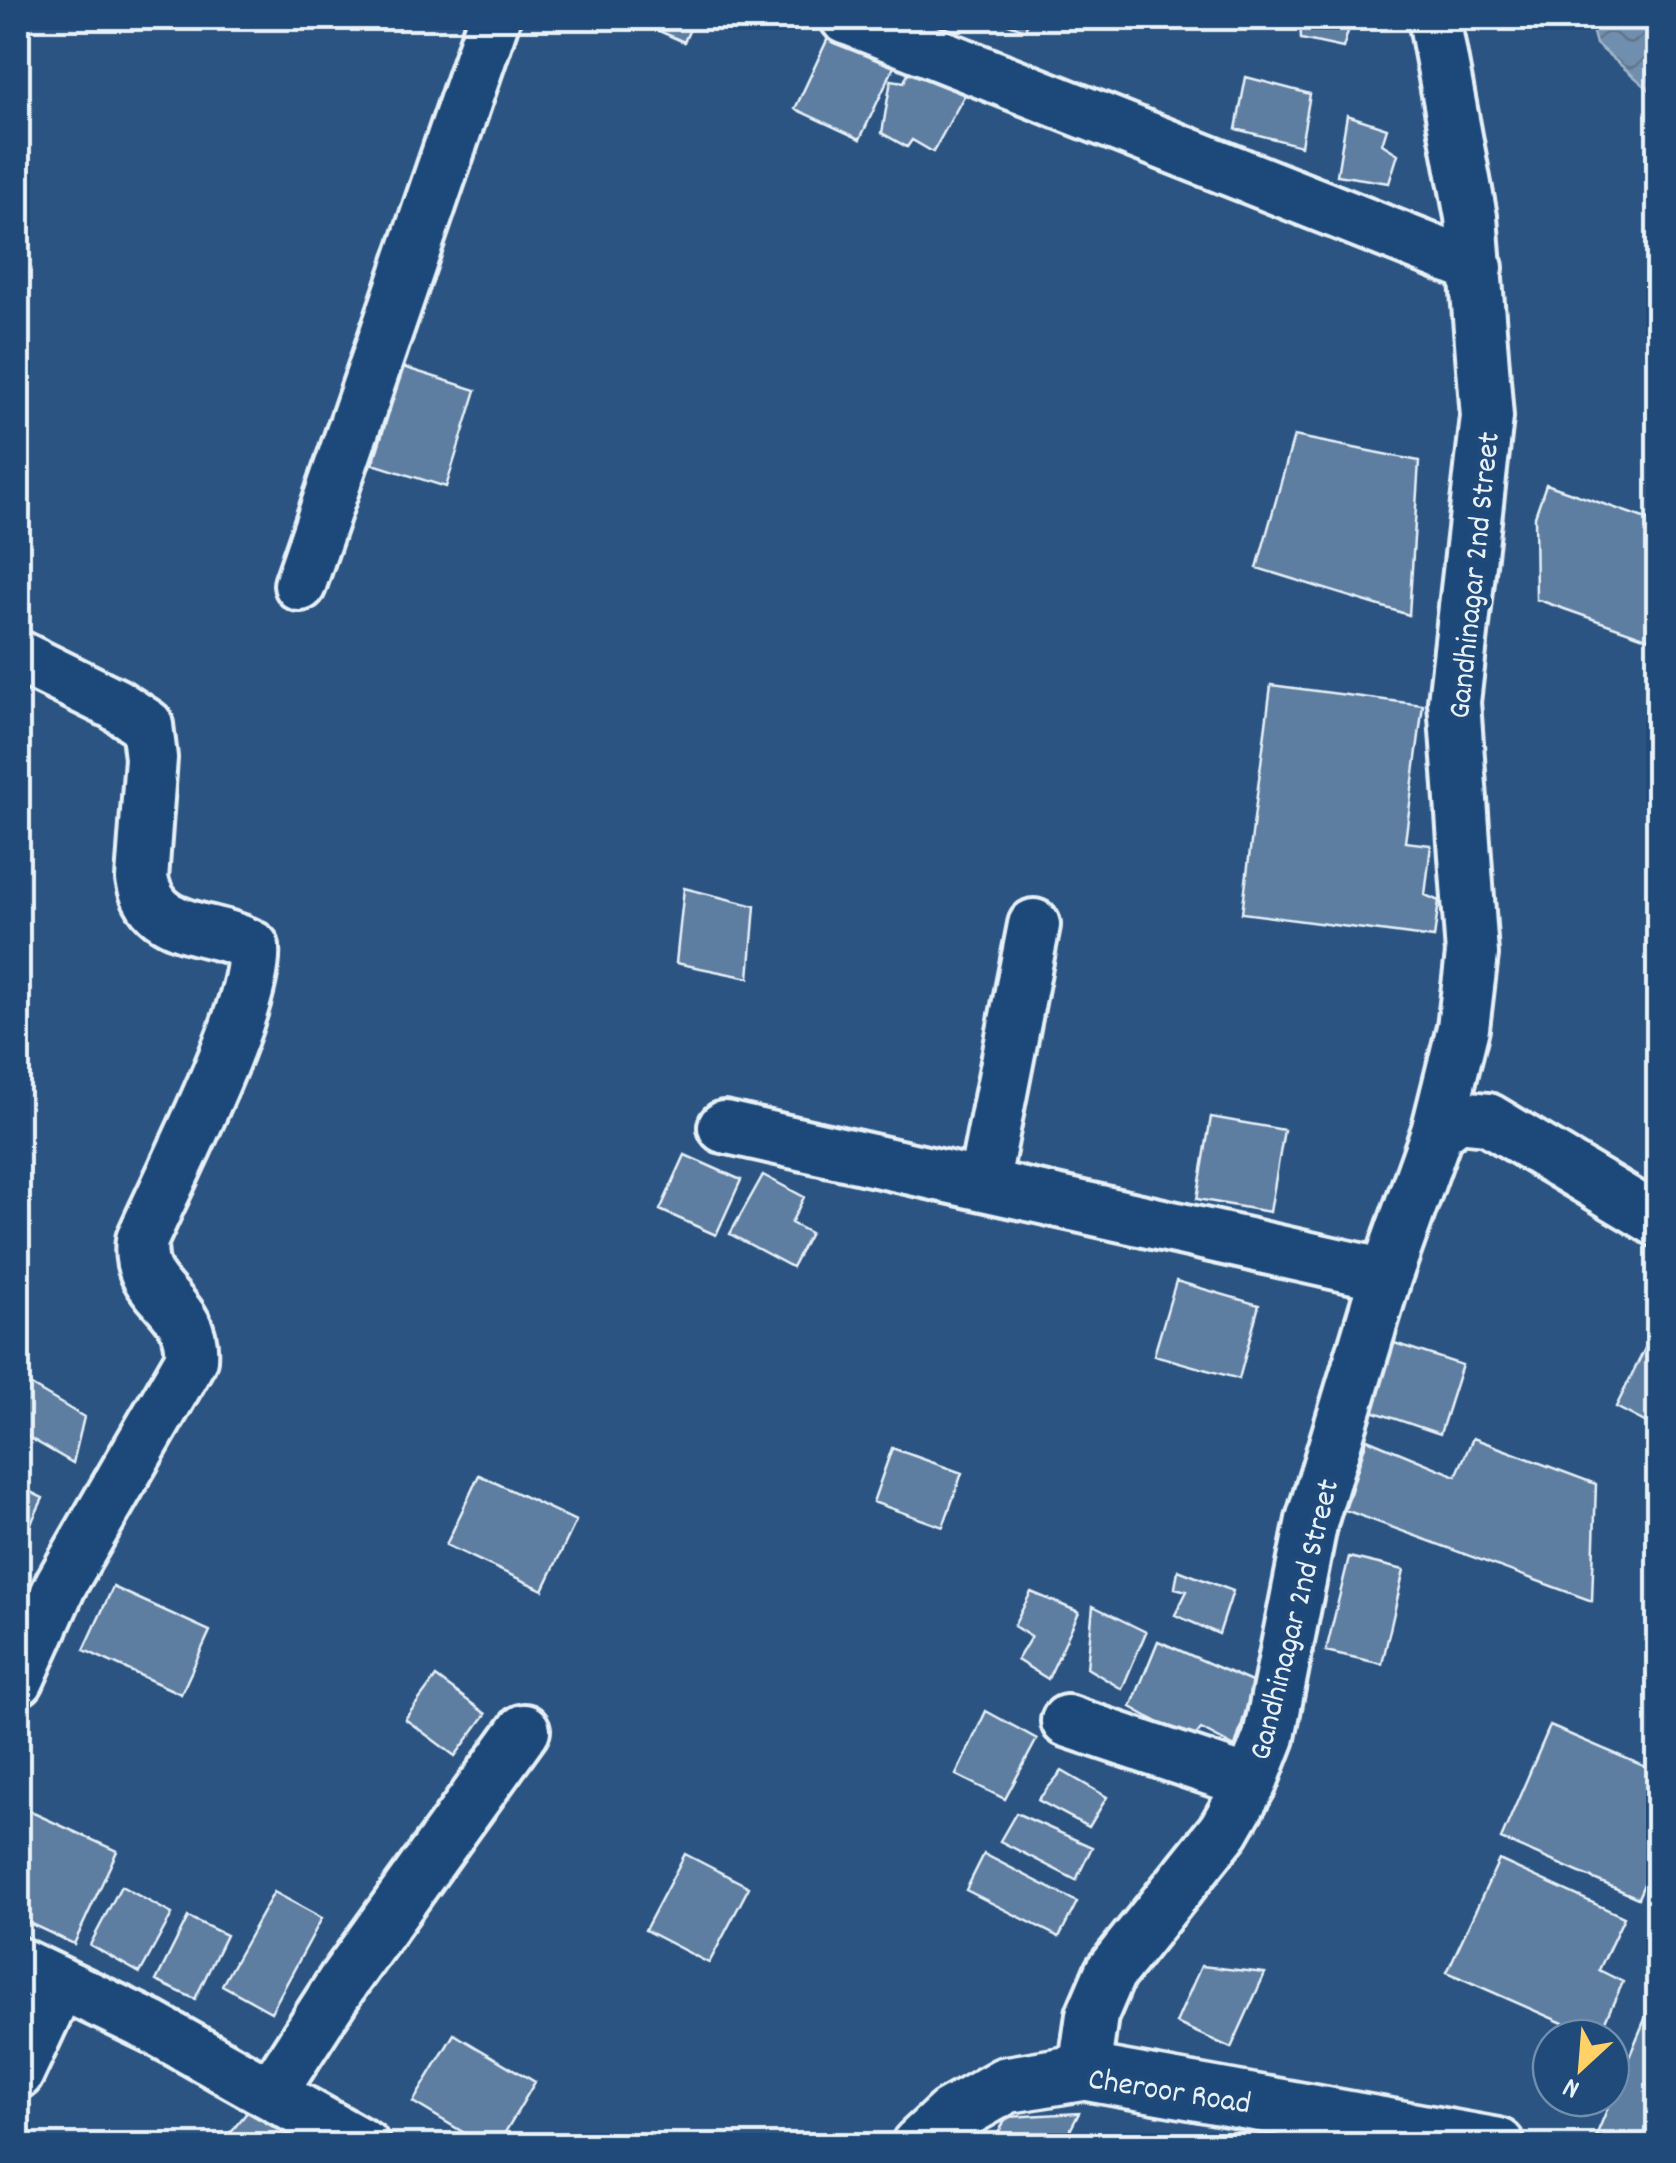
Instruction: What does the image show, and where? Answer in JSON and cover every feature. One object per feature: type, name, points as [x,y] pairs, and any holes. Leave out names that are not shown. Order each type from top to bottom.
[{"type":"main road","name":"Cheroor Road","points":[[919,2146],[950,2118],[1006,2085],[1084,2072],[1497,2146]]},
{"type":"street","points":[[300,585],[494,18]]},
{"type":"street","points":[[846,18],[1478,268]]},
{"type":"street","name":"Gandhinagar 2nd Street","points":[[1084,2072],[1092,2015],[1110,1973],[1224,1830],[1251,1783],[1268,1736],[1312,1520],[1386,1275],[1437,1132],[1463,1028],[1472,954],[1454,702],[1487,417],[1478,268],[1434,18]]},
{"type":"street","points":[[18,656],[116,704],[147,725],[152,758],[142,879],[146,898],[176,924],[240,939],[254,947],[255,963],[244,1006],[142,1240],[139,1263],[148,1281],[184,1318],[193,1338],[191,1359],[61,1584],[18,1680]]},
{"type":"street","points":[[982,1185],[1034,925]]},
{"type":"street","points":[[1437,1132],[1458,1116],[1488,1119],[1658,1221]]},
{"type":"street","points":[[724,1128],[1386,1275]]},
{"type":"street","points":[[1067,1721],[1251,1783]]},
{"type":"street","points":[[271,2093],[344,1980],[524,1730]]},
{"type":"street","points":[[18,2073],[39,1973],[271,2093],[364,2146]]},
{"type":"water","points":[[1589,18],[1658,18],[1658,97],[1596,44]]},
{"type":"building","points":[[630,18],[695,18],[684,42]]},
{"type":"building","points":[[992,18],[1030,18],[1025,30]]},
{"type":"building","points":[[1300,18],[1352,18],[1343,48],[1301,39]]},
{"type":"building","points":[[835,23],[900,54],[860,139],[795,109]]},
{"type":"building","points":[[916,56],[974,78],[933,152],[912,140],[907,147],[882,133],[891,80],[904,82]]},
{"type":"building","points":[[1246,77],[1310,94],[1301,146],[1236,129]]},
{"type":"building","points":[[1347,115],[1387,128],[1382,144],[1398,154],[1389,183],[1337,175]]},
{"type":"building","points":[[403,367],[476,390],[446,487],[373,464]]},
{"type":"building","points":[[1294,436],[1419,461],[1409,615],[1257,568]]},
{"type":"building","points":[[1546,484],[1658,523],[1658,642],[1536,599],[1535,516]]},
{"type":"building","points":[[1271,685],[1423,705],[1405,842],[1431,845],[1425,895],[1439,901],[1434,938],[1242,913]]},
{"type":"building","points":[[684,888],[755,906],[749,978],[676,963]]},
{"type":"building","points":[[1211,1117],[1284,1130],[1270,1212],[1197,1199]]},
{"type":"building","points":[[685,1155],[741,1180],[716,1235],[660,1210]]},
{"type":"building","points":[[763,1175],[804,1197],[791,1223],[810,1233],[792,1267],[730,1234]]},
{"type":"building","points":[[1176,1281],[1259,1305],[1239,1379],[1154,1355]]},
{"type":"building","points":[[1658,1322],[1658,1429],[1616,1407]]},
{"type":"building","points":[[1376,1337],[1462,1365],[1440,1434],[1354,1405]]},
{"type":"building","points":[[18,1378],[84,1417],[73,1463],[18,1431]]},
{"type":"building","points":[[1473,1438],[1596,1484],[1592,1601],[1345,1510],[1367,1439],[1456,1476]]},
{"type":"building","points":[[892,1448],[962,1473],[943,1527],[873,1502]]},
{"type":"building","points":[[479,1475],[576,1521],[543,1590],[446,1545]]},
{"type":"building","points":[[18,1486],[43,1498],[18,1551]]},
{"type":"building","points":[[1349,1557],[1404,1570],[1382,1664],[1326,1651]]},
{"type":"building","points":[[1178,1570],[1233,1591],[1219,1634],[1175,1615],[1187,1591],[1175,1588]]},
{"type":"building","points":[[113,1587],[210,1631],[181,1694],[84,1650]]},
{"type":"building","points":[[1031,1592],[1079,1612],[1048,1679],[1017,1660],[1031,1637],[1014,1626]]},
{"type":"building","points":[[1093,1606],[1146,1632],[1122,1689],[1087,1668]]},
{"type":"building","points":[[1158,1641],[1254,1683],[1235,1747],[1201,1729],[1191,1741],[1131,1707]]},
{"type":"building","points":[[436,1677],[486,1714],[455,1756],[405,1719]]},
{"type":"building","points":[[986,1711],[1037,1739],[1005,1799],[956,1775]]},
{"type":"building","points":[[1550,1726],[1658,1772],[1658,1851],[1638,1898],[1501,1839]]},
{"type":"building","points":[[1062,1771],[1107,1797],[1089,1827],[1038,1800]]},
{"type":"building","points":[[18,1806],[117,1851],[74,1944],[18,1918]]},
{"type":"building","points":[[1016,1813],[1092,1847],[1076,1880],[1000,1841]]},
{"type":"building","points":[[685,1854],[749,1887],[709,1963],[645,1930]]},
{"type":"building","points":[[984,1854],[1077,1902],[1059,1937],[966,1890]]},
{"type":"building","points":[[1499,1860],[1624,1917],[1599,1970],[1623,1982],[1606,2018],[1552,2018],[1447,1972]]},
{"type":"building","points":[[121,1886],[172,1914],[140,1973],[90,1945]]},
{"type":"building","points":[[274,1892],[322,1918],[271,2012],[222,1985]]},
{"type":"building","points":[[188,1917],[226,1935],[195,1999],[156,1981]]},
{"type":"building","points":[[1201,1966],[1265,1973],[1231,2048],[1176,2023]]},
{"type":"building","points":[[1658,1988],[1658,2139],[1596,2136],[1604,2118],[1631,2118],[1631,2052]]},
{"type":"building","points":[[454,2034],[535,2082],[497,2146],[486,2146],[413,2102]]},
{"type":"building","points":[[250,2109],[289,2136],[282,2146],[219,2146]]},
{"type":"building","points":[[1079,2113],[1062,2146],[991,2146],[1007,2117]]}]
